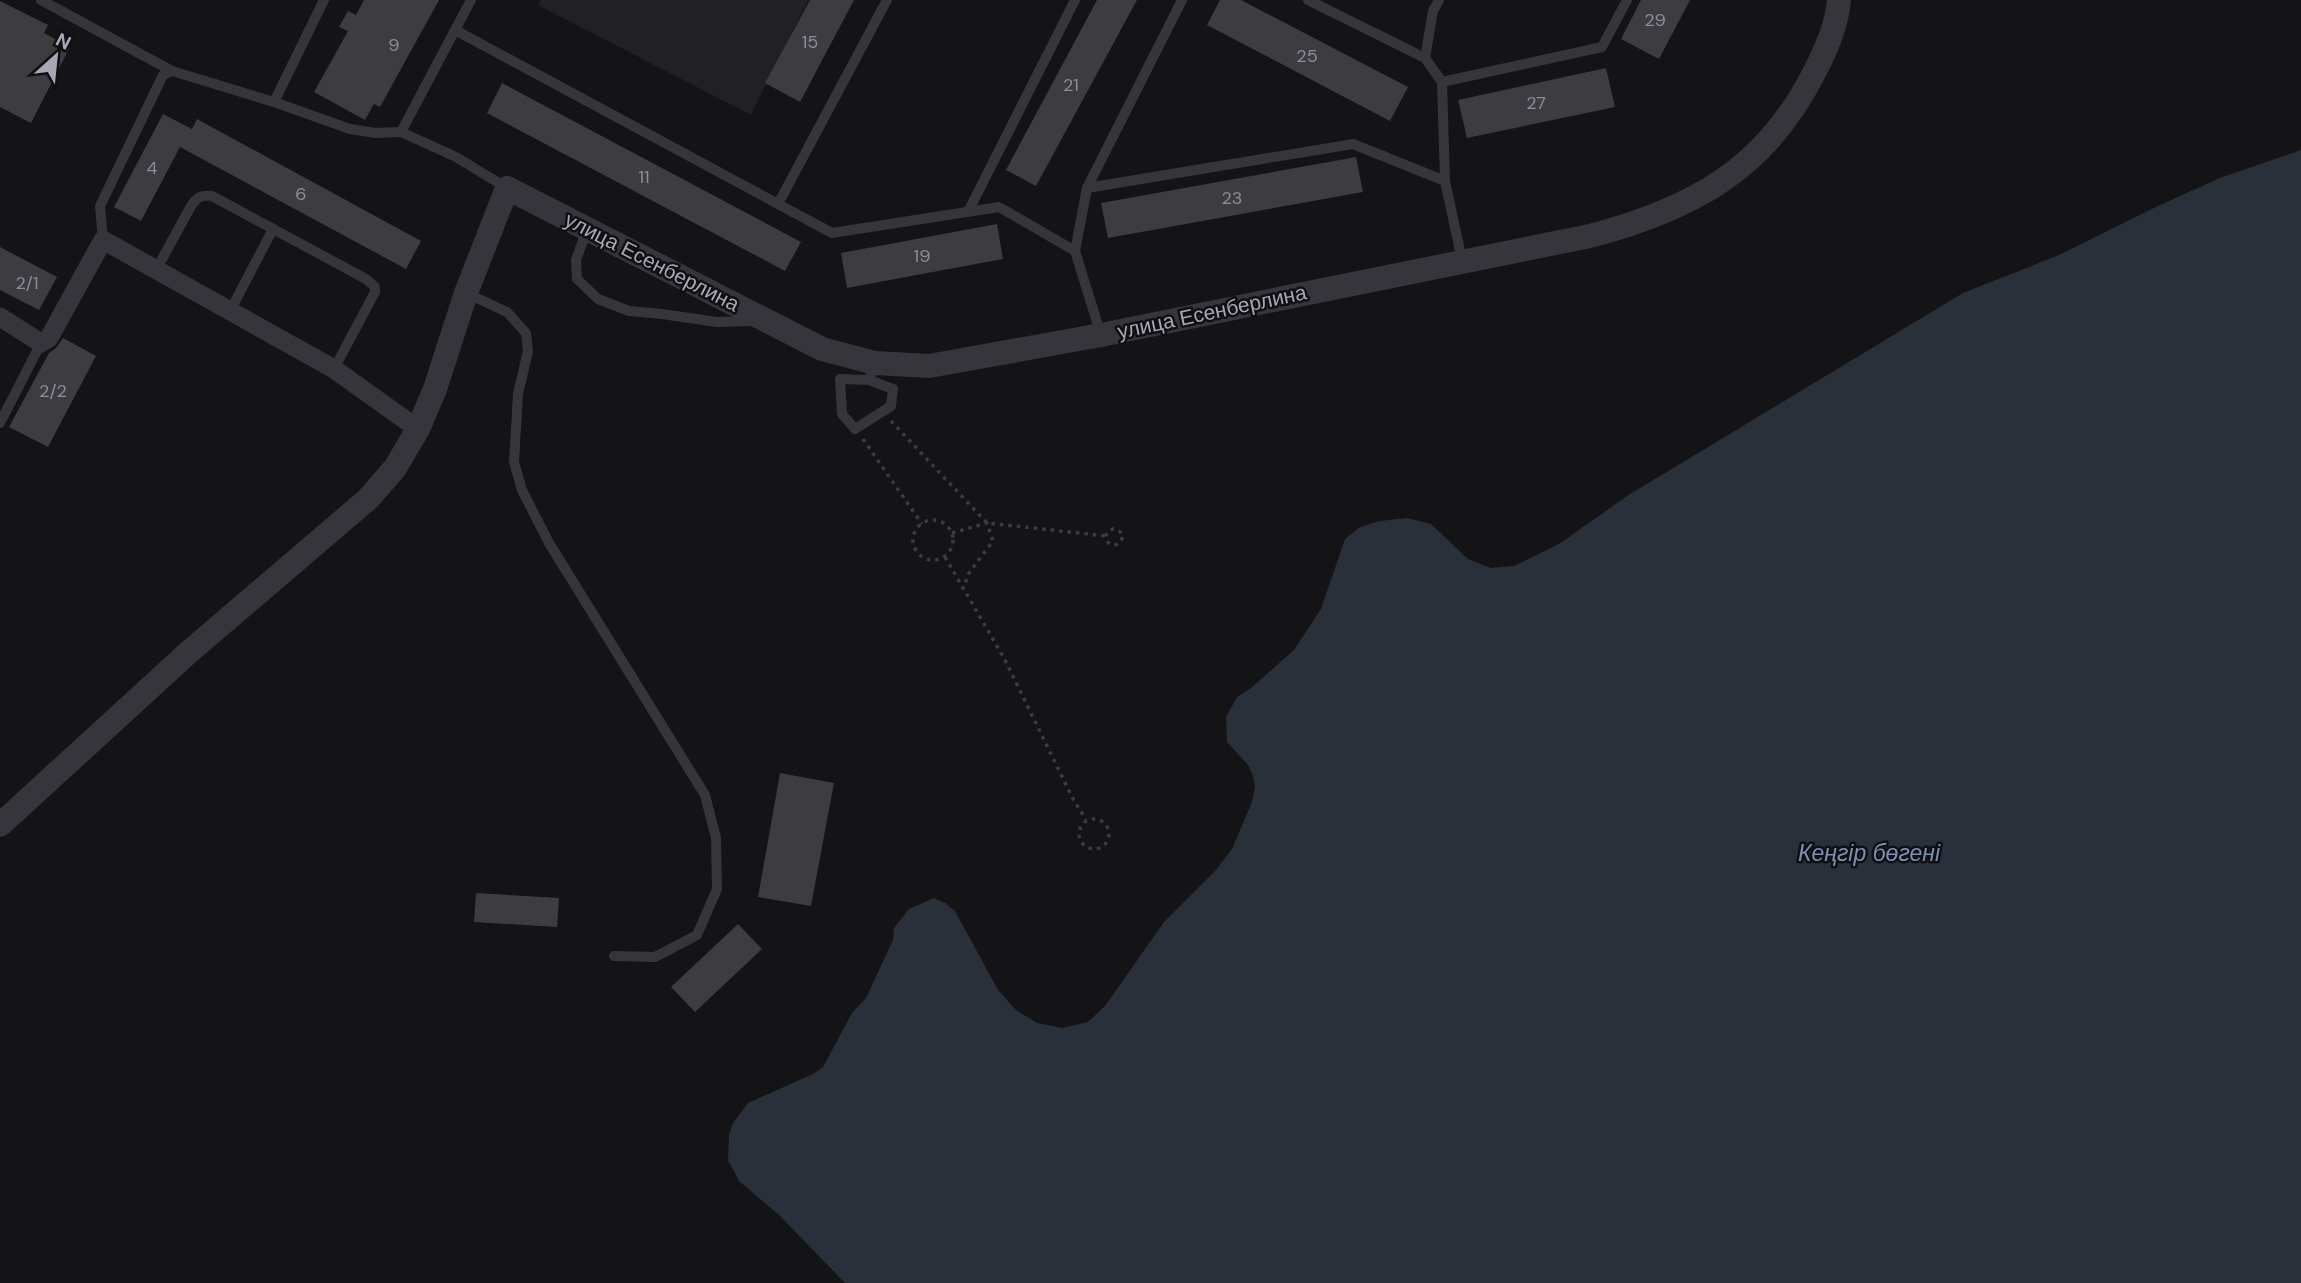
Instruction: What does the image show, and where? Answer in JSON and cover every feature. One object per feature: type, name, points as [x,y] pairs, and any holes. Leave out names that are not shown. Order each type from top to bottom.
[{"type":"street","name":"улица Есенберлина","points":[[507,188],[766,321],[872,371],[929,366],[1101,335],[1590,236],[1639,223],[1688,201],[1726,178],[1767,144],[1800,102],[1825,53],[1839,0]]},
{"type":"street","points":[[0,825],[189,652],[368,499],[395,468],[418,429],[435,389],[466,293],[507,188]]},
{"type":"street","points":[[0,317],[41,343],[49,338],[103,240],[334,369],[418,429]]},
{"type":"lane","points":[[41,0],[172,71],[274,102],[350,129],[375,134],[401,132],[456,157],[507,188]]},
{"type":"lane","points":[[274,102],[324,0]]},
{"type":"lane","points":[[401,132],[471,0]]},
{"type":"lane","points":[[778,204],[887,0]]},
{"type":"lane","points":[[968,212],[1075,0]]},
{"type":"lane","points":[[1101,335],[1075,251],[1087,188],[1182,0]]},
{"type":"lane","points":[[1308,0],[1425,58],[1443,82],[1445,181],[1462,260]]},
{"type":"lane","points":[[1425,58],[1433,11],[1439,0]]},
{"type":"lane","points":[[1443,82],[1602,47],[1627,0]]},
{"type":"lane","points":[[455,30],[832,233],[999,207],[1075,251]]},
{"type":"lane","points":[[103,240],[100,206],[163,75],[172,71]]},
{"type":"lane","points":[[1087,188],[1353,144],[1445,181]]},
{"type":"lane","points":[[156,270],[191,206],[203,195],[212,196],[366,279],[375,288],[334,369]]},
{"type":"lane","points":[[587,228],[576,260],[577,279],[598,299],[629,311],[717,322],[766,321]]},
{"type":"lane","points":[[230,311],[273,229]]},
{"type":"lane","points":[[466,293],[507,312],[526,333],[528,351],[518,394],[514,462],[522,490],[549,543],[705,795],[716,838],[717,889],[697,935],[655,957],[614,956]]},
{"type":"lane","points":[[0,423],[41,343]]},
{"type":"lane","points":[[872,371],[893,389],[891,406],[883,411],[855,429],[842,414],[840,379],[872,371]]},
{"type":"path","points":[[883,411],[987,523],[993,541],[970,573],[963,590]]},
{"type":"path","points":[[855,429],[922,524]]},
{"type":"path","points":[[938,521],[952,533],[952,546],[945,557],[932,561],[925,559],[915,550],[913,536],[922,524],[938,521]]},
{"type":"path","points":[[952,533],[987,523],[1106,536],[1114,529],[1122,537],[1120,542],[1113,545],[1106,536]]},
{"type":"path","points":[[945,557],[1004,658],[1072,797],[1086,820]]},
{"type":"path","points":[[1098,819],[1106,825],[1108,839],[1102,847],[1087,848],[1080,840],[1079,831],[1086,820],[1098,819]]},
{"type":"shaded area","points":[[541,0],[808,0],[751,115],[538,5]]},
{"type":"water","name":"Кеңгір бөгені","points":[[2301,150],[2301,1283],[845,1283],[779,1215],[739,1181],[728,1160],[729,1135],[733,1123],[748,1103],[823,1067],[852,1013],[866,998],[893,940],[894,928],[909,909],[934,898],[955,911],[998,990],[1016,1010],[1037,1023],[1062,1028],[1088,1022],[1105,1006],[1164,922],[1216,870],[1232,849],[1252,802],[1255,787],[1248,765],[1227,742],[1226,717],[1237,697],[1294,650],[1321,609],[1345,539],[1360,527],[1380,521],[1407,518],[1431,524],[1468,559],[1491,568],[1514,566],[1559,544],[1627,496],[1963,293],[2059,255],[2220,178]]},
{"type":"building","points":[[364,0],[439,0],[380,107],[374,104],[365,120],[314,92],[348,31],[339,27],[348,11],[356,15]]},
{"type":"building","points":[[810,0],[854,0],[800,102],[765,83]]},
{"type":"building","points":[[1097,0],[1137,0],[1036,186],[1006,170]]},
{"type":"building","points":[[1220,0],[1241,0],[1408,87],[1390,121],[1207,25]]},
{"type":"building","points":[[1641,0],[1690,0],[1659,59],[1621,39]]},
{"type":"building","points":[[0,1],[48,25],[44,33],[70,47],[31,123],[0,107]]},
{"type":"building","points":[[1606,68],[1615,107],[1467,138],[1458,100]]},
{"type":"building","points":[[502,83],[801,242],[785,271],[487,113]]},
{"type":"building","points":[[163,114],[192,129],[197,119],[421,241],[406,269],[180,147],[141,221],[114,207]]},
{"type":"building","points":[[1356,157],[1363,192],[1108,238],[1101,203]]},
{"type":"building","points":[[997,224],[1003,259],[847,288],[841,253]]},
{"type":"building","points":[[0,247],[57,277],[39,310],[0,290]]},
{"type":"building","points":[[63,338],[96,356],[48,447],[9,427],[49,353]]},
{"type":"building","points":[[780,773],[834,783],[811,906],[758,897]]},
{"type":"building","points":[[476,893],[559,898],[557,927],[474,922]]},
{"type":"building","points":[[738,924],[762,949],[695,1012],[671,987]]}]
